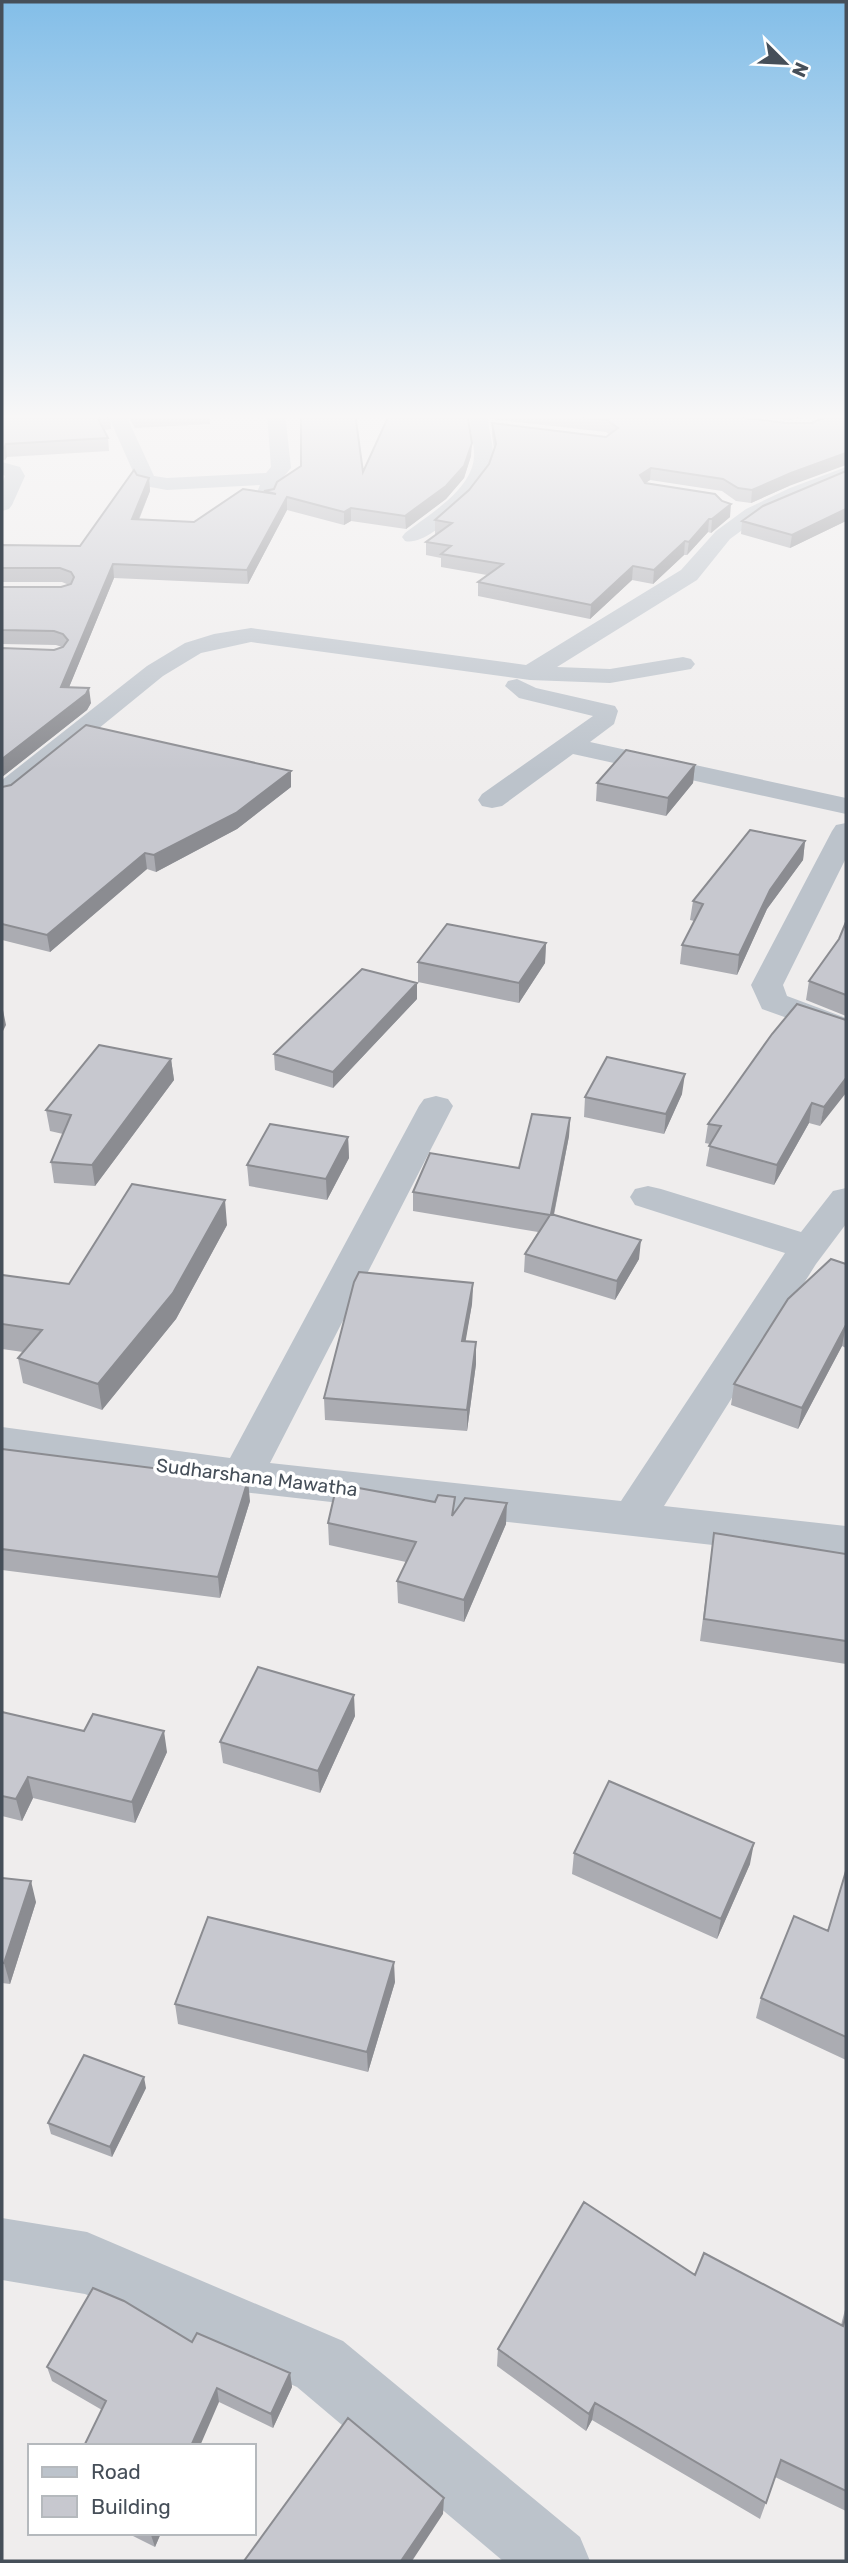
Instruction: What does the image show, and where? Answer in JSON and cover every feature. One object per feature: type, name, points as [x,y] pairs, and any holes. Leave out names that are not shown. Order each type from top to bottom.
[{"type":"street","points":[[412,537],[418,533]]},
{"type":"street","points":[[530,673],[689,575],[726,533]]},
{"type":"street","points":[[7,786],[155,671],[193,648],[214,641],[251,635],[530,673],[610,676],[683,664]]},
{"type":"street","points":[[492,800],[605,719],[606,711],[528,693],[505,679],[502,669]]},
{"type":"street","points":[[568,746],[846,806]]},
{"type":"street","points":[[846,831],[767,985],[773,1002],[846,1029]]},
{"type":"street","points":[[242,1476],[436,1106]]},
{"type":"street","points":[[648,1197],[815,1257]]},
{"type":"street","points":[[632,1520],[815,1257],[846,1199]]},
{"type":"street","name":"Sudharshana Mawatha","points":[[2,1443],[242,1476],[846,1543]]},
{"type":"street","points":[[2,2249],[87,2263],[320,2364],[556,2561]]},
{"type":"building","points":[[90,533],[267,533],[247,570],[113,564],[61,687],[89,688],[86,694],[2,759],[2,648],[54,650],[63,647],[68,640],[63,634],[54,631],[2,630],[2,587],[61,587],[71,584],[74,577],[71,572],[60,568],[2,568],[2,545],[80,546]]},
{"type":"building","points":[[439,533],[697,533],[654,570],[633,566],[591,605],[478,582],[503,564],[441,554],[451,546],[426,542]]},
{"type":"building","points":[[86,725],[291,771],[236,813],[154,855],[145,853],[47,935],[2,924],[2,787],[11,785]]},
{"type":"building","points":[[626,750],[695,765],[668,798],[597,783]]},
{"type":"building","points":[[750,830],[805,841],[770,890],[739,955],[682,945],[703,904],[693,901]]},
{"type":"building","points":[[846,922],[846,995],[809,981],[839,939]]},
{"type":"building","points":[[447,924],[546,943],[519,983],[418,962]]},
{"type":"building","points":[[362,969],[417,983],[333,1072],[274,1054]]},
{"type":"building","points":[[797,1004],[846,1020],[846,1078],[824,1107],[812,1103],[777,1165],[709,1146],[721,1126],[708,1124],[772,1034]]},
{"type":"building","points":[[99,1045],[171,1059],[92,1165],[51,1162],[71,1115],[46,1110]]},
{"type":"building","points":[[607,1057],[685,1074],[666,1114],[585,1097]]},
{"type":"building","points":[[532,1114],[570,1118],[551,1214],[641,1240],[617,1281],[525,1254],[550,1215],[413,1192],[430,1153],[519,1168]]},
{"type":"building","points":[[270,1124],[348,1137],[326,1179],[247,1165]]},
{"type":"building","points":[[132,1184],[225,1200],[173,1293],[98,1384],[18,1358],[42,1330],[2,1324],[2,1275],[69,1284]]},
{"type":"building","points":[[831,1259],[846,1264],[846,1325],[802,1408],[734,1384],[788,1299]]},
{"type":"building","points":[[359,1272],[473,1283],[462,1341],[476,1342],[467,1410],[324,1398],[354,1282]]},
{"type":"building","points":[[2,1449],[248,1480],[218,1577],[2,1549]]},
{"type":"building","points":[[337,1484],[435,1502],[438,1495],[455,1497],[452,1516],[465,1498],[507,1503],[464,1600],[397,1581],[416,1542],[328,1523]]},
{"type":"building","points":[[714,1533],[846,1554],[846,1641],[704,1619]]},
{"type":"building","points":[[258,1667],[354,1695],[318,1771],[220,1742]]},
{"type":"building","points":[[2,1712],[84,1731],[93,1714],[164,1731],[132,1802],[28,1777],[16,1799],[2,1796]]},
{"type":"building","points":[[609,1781],[754,1843],[721,1919],[574,1853]]},
{"type":"building","points":[[846,1871],[846,2037],[761,1998],[794,1916],[828,1931]]},
{"type":"building","points":[[2,1878],[31,1881],[4,1963],[2,1963]]},
{"type":"building","points":[[208,1917],[394,1962],[367,2052],[175,2004]]},
{"type":"building","points":[[84,2055],[144,2077],[110,2147],[48,2123]]},
{"type":"building","points":[[584,2202],[695,2275],[704,2253],[843,2326],[846,2315],[846,2491],[781,2460],[766,2503],[595,2403],[589,2414],[498,2349]]},
{"type":"building","points":[[93,2288],[124,2301],[192,2342],[197,2333],[290,2373],[271,2414],[217,2388],[192,2444],[85,2444],[106,2401],[47,2367]]},
{"type":"building","points":[[348,2418],[444,2498],[401,2561],[244,2561]]}]
